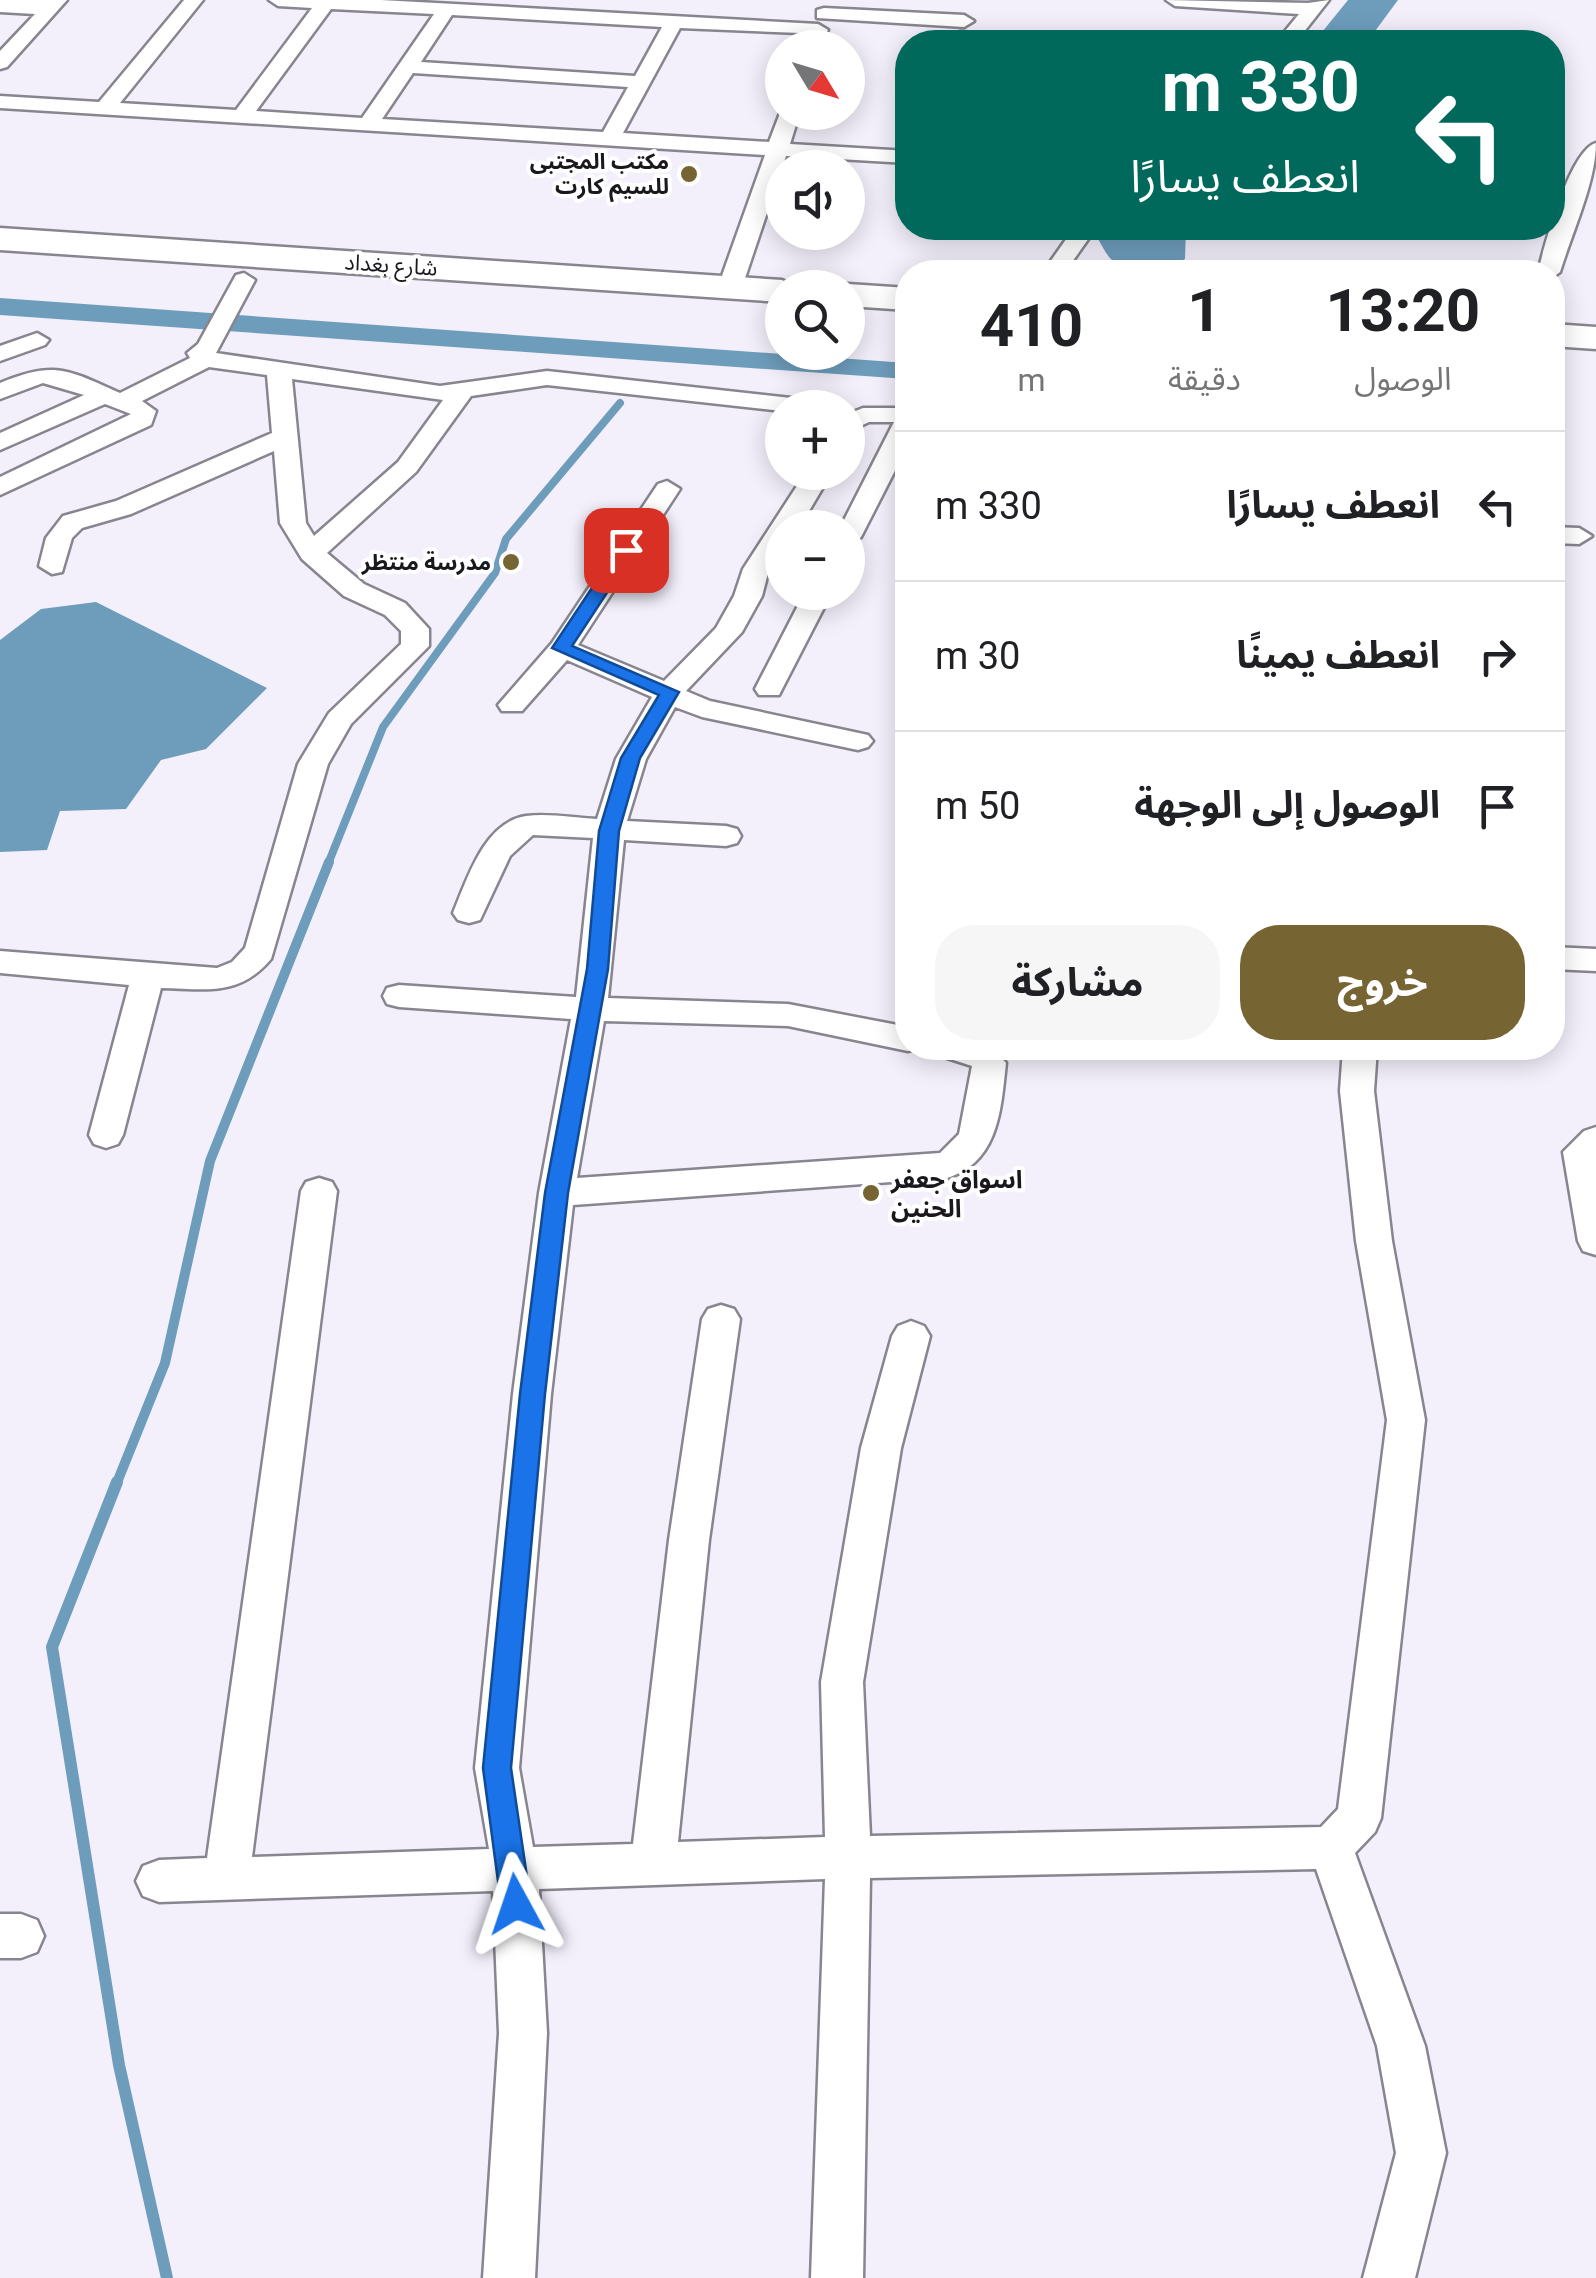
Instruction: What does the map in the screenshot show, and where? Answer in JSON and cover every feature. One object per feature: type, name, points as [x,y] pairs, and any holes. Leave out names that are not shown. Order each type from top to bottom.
[{"type":"highway","name":"شارع بغداد","points":[[0,238],[765,290]]},
{"type":"highway","name":"شارع بغداد","points":[[0,264],[240,287],[765,315]]},
{"type":"highway","points":[[865,296],[895,298]]},
{"type":"highway","points":[[865,321],[895,323]]},
{"type":"highway","points":[[1565,336],[1596,338]]},
{"type":"highway","points":[[1565,366],[1596,368]]},
{"type":"street","points":[[105,108],[194,0]]},
{"type":"street","points":[[278,0],[447,9],[579,8],[674,22],[821,23],[910,30]]},
{"type":"street","points":[[962,30],[969,0]]},
{"type":"street","points":[[1175,0],[1317,4]]},
{"type":"street","points":[[242,116],[325,2]]},
{"type":"street","points":[[0,6],[54,4]]},
{"type":"street","points":[[0,62],[54,4]]},
{"type":"street","points":[[1296,30],[1317,4]]},
{"type":"street","points":[[368,124],[447,9]]},
{"type":"street","points":[[610,139],[674,22]]},
{"type":"street","points":[[407,67],[641,82]]},
{"type":"street","points":[[0,102],[895,156]]},
{"type":"street","points":[[730,287],[784,130]]},
{"type":"street","points":[[1565,237],[1584,195],[1596,149]]},
{"type":"street","points":[[0,442],[114,398],[206,354],[240,287]]},
{"type":"street","points":[[0,354],[37,340]]},
{"type":"street","points":[[206,354],[279,372],[440,393],[547,378],[765,402]]},
{"type":"street","points":[[0,962],[220,979],[244,970],[260,952],[313,764],[339,719],[415,646],[416,628],[395,608],[354,590],[311,553],[293,523],[279,372]]},
{"type":"street","points":[[0,392],[40,375],[62,378],[144,412],[142,420],[0,488]]},
{"type":"street","points":[[311,553],[406,466],[462,391]]},
{"type":"street","points":[[865,413],[895,416]]},
{"type":"street","points":[[865,416],[874,414]]},
{"type":"street","points":[[52,566],[56,536],[68,524],[101,511],[122,508],[285,437]]},
{"type":"street","points":[[862,510],[895,443]]},
{"type":"street","points":[[512,705],[562,648],[667,489]]},
{"type":"street","points":[[509,2278],[523,2033],[514,1872],[497,1768],[532,1394],[557,1193],[590,1009],[609,831],[631,758],[669,692],[728,632],[765,556]]},
{"type":"street","points":[[769,688],[810,610]]},
{"type":"street","points":[[562,648],[702,708],[858,741]]},
{"type":"street","points":[[469,913],[492,859],[509,832],[528,825],[726,836]]},
{"type":"street","points":[[1565,959],[1596,960]]},
{"type":"street","points":[[106,1136],[148,976]]},
{"type":"street","points":[[400,996],[590,1009],[788,1016],[895,1037]]},
{"type":"street","points":[[557,1193],[947,1165],[972,1150],[979,1136],[989,1063],[986,1060]]},
{"type":"street","points":[[159,1881],[653,1867],[848,1856],[1331,1848],[1359,1818],[1406,1420],[1374,1241],[1357,1091],[1359,1060]]},
{"type":"street","points":[[1596,1140],[1581,1152],[1596,1241]]},
{"type":"street","points":[[227,1879],[319,1191]]},
{"type":"street","points":[[653,1867],[689,1540],[721,1319]]},
{"type":"street","points":[[837,2278],[848,1856],[842,1682],[880,1448],[910,1336]]},
{"type":"street","points":[[1331,1848],[1401,2046],[1421,2152],[1389,2278]]},
{"type":"water","points":[[1348,0],[1398,0],[1376,30],[1324,30]]},
{"type":"water","points":[[1099,240],[1186,240],[1183,260],[1110,258]]},
{"type":"water","points":[[0,298],[765,353],[765,369],[0,315]]},
{"type":"water","points":[[865,360],[895,362],[895,378],[779,370],[865,370]]},
{"type":"water","points":[[96,602],[267,688],[206,749],[161,760],[126,809],[60,811],[47,850],[0,852],[0,640],[41,609]]},
{"type":"waterway","points":[[328,864],[383,727],[495,573],[506,539],[620,403]]},
{"type":"waterway","points":[[116,1485],[165,1363],[210,1161],[329,862]]},
{"type":"waterway","points":[[117,1482],[52,1647],[119,2065],[167,2278]]},
{"type":"place","name":"مكتب المجتبى للسيم كارت","points":[[689,174]]},
{"type":"place","name":"مدرسة منتظر","points":[[511,562]]},
{"type":"place","name":"اسواق جعفر الحنين","points":[[871,1193]]},
{"type":"route","points":[[516,1904],[497,1768],[532,1394],[557,1193],[598,969],[609,831],[631,758],[669,692],[562,648],[626,550]]}]
